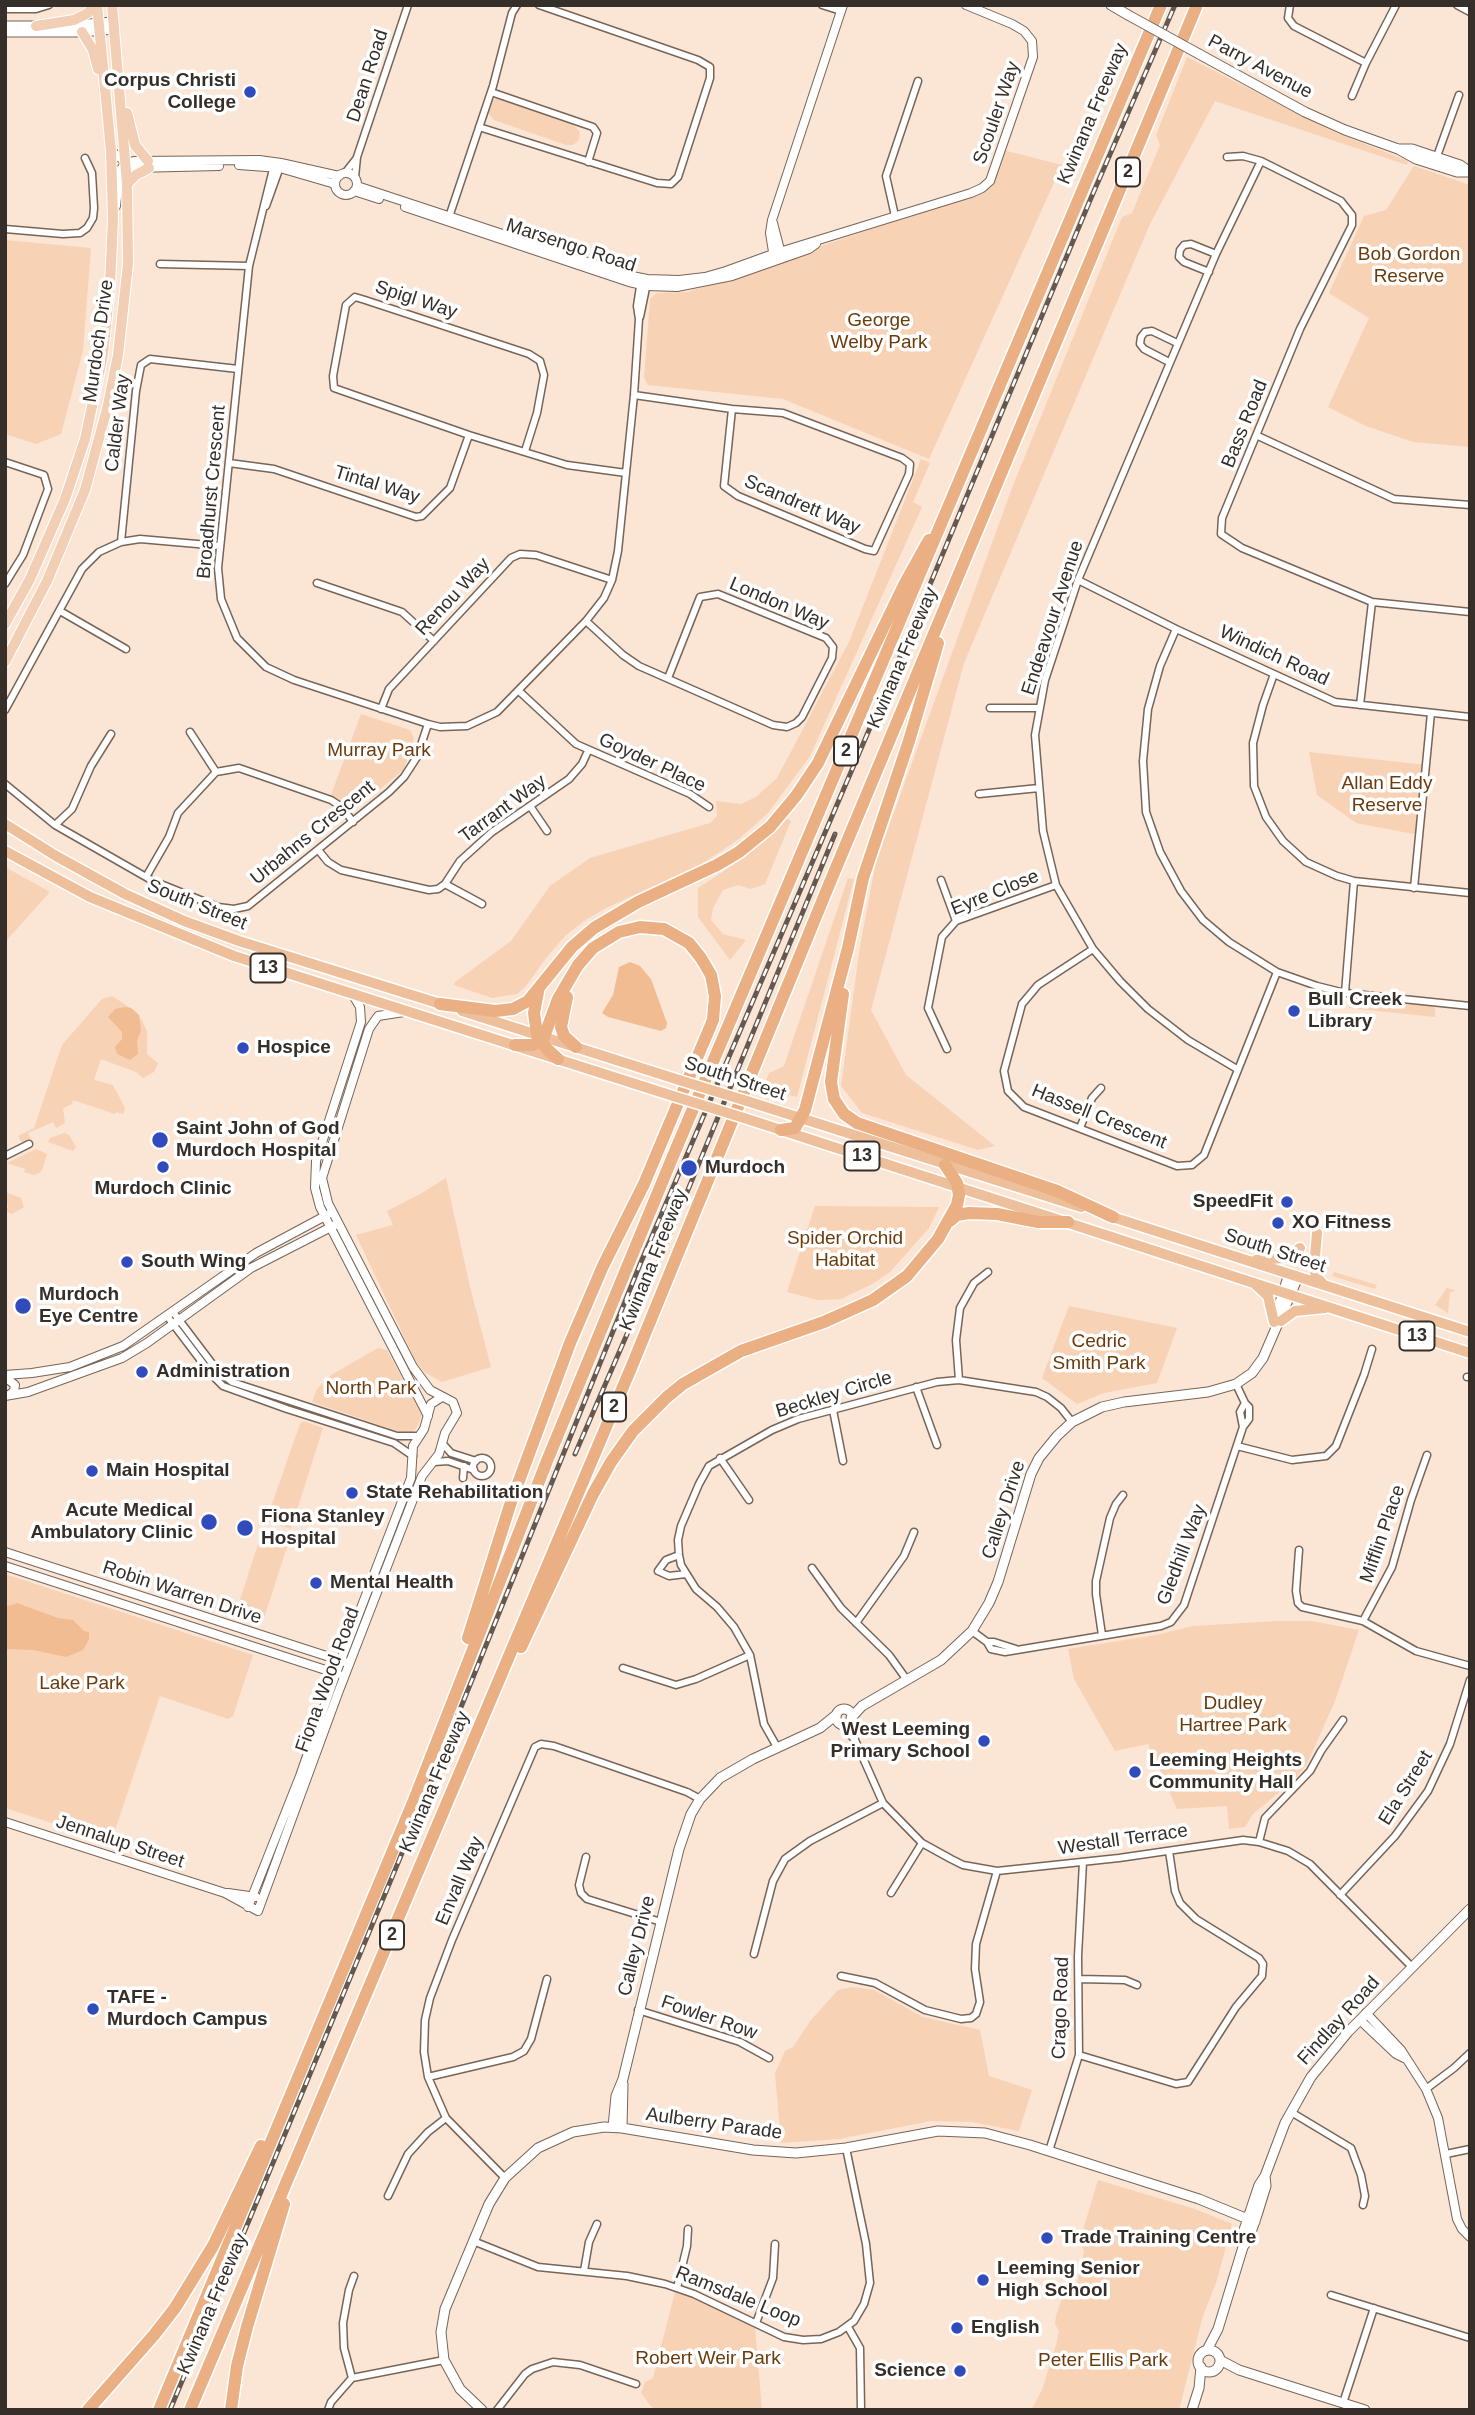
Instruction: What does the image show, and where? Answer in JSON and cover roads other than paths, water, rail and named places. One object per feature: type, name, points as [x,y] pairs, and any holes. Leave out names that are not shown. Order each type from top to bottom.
[{"type":"highway","name":"Kwinana Freeway","points":[[159,2410],[414,1800],[547,1461],[668,1168],[1161,5]]},
{"type":"highway","name":"Kwinana Freeway","points":[[190,2410],[631,1368],[1197,5]]},
{"type":"highway","points":[[440,1004],[495,1011],[509,1010],[528,1001],[572,947],[594,928],[638,902],[717,865],[753,842],[783,814],[818,763],[904,585],[957,491]]},
{"type":"highway","points":[[781,1130],[794,1128],[802,1119],[848,948],[866,868],[909,741],[957,579]]},
{"type":"highway","name":"South Street","points":[[5,824],[125,894],[239,942],[1470,1332]]},
{"type":"highway","name":"South Street","points":[[5,853],[129,915],[201,944],[1470,1353]]},
{"type":"highway","points":[[440,1728],[510,1505],[554,1383],[586,1304],[645,1184],[713,1020],[715,996],[711,975],[696,950],[664,929],[640,927],[619,932],[585,956],[566,983],[541,1037],[531,1045],[515,1045]]},
{"type":"highway","points":[[576,1047],[564,1036],[561,1027],[564,1004],[585,963],[600,943]]},
{"type":"highway","points":[[848,948],[831,1082],[834,1098],[844,1114],[857,1123],[1057,1191],[1113,1217]]},
{"type":"highway","points":[[539,988],[534,1013],[541,1037],[558,1059]]},
{"type":"highway","points":[[479,1728],[540,1608],[593,1494],[633,1431],[683,1384],[741,1351],[824,1322],[873,1300],[908,1276],[950,1221],[957,1205],[958,1188],[953,1174],[945,1165]]},
{"type":"highway","points":[[950,1221],[957,1215],[969,1213],[997,1214],[1038,1222],[1068,1222]]},
{"type":"highway","points":[[1317,1233],[1314,1268],[1316,1276],[1324,1285]]},
{"type":"highway","points":[[1159,1252],[1155,1242],[1163,1234]]},
{"type":"highway","points":[[1246,1260],[1285,1258],[1300,1248]]},
{"type":"highway","points":[[1250,1281],[1268,1296],[1276,1325],[1295,1311],[1331,1307]]},
{"type":"highway","points":[[88,2410],[154,2335],[213,2246],[315,2036]]},
{"type":"highway","points":[[231,2410],[237,2366],[247,2327],[302,2141]]},
{"type":"main road","points":[[36,26],[74,20],[88,13],[95,5]]},
{"type":"main road","name":"Murdoch Drive","points":[[5,624],[54,527],[85,439],[103,355],[113,219],[111,151],[95,5]]},
{"type":"main road","name":"Murdoch Drive","points":[[5,662],[71,526],[102,431],[118,355],[126,285],[127,163],[112,5]]},
{"type":"main road","name":"Parry Avenue","points":[[1111,5],[1304,112],[1398,149],[1412,149],[1435,161],[1460,164],[1470,172]]},
{"type":"main road","points":[[5,26],[114,25]]},
{"type":"main road","points":[[5,32],[82,32],[99,27]]},
{"type":"main road","points":[[82,32],[93,50],[108,121]]},
{"type":"main road","points":[[120,92],[135,145],[149,164],[127,184]]},
{"type":"main road","name":"Calley Drive","points":[[617,2127],[617,2096],[638,2010],[685,1826],[700,1799],[720,1778],[777,1747],[844,1718],[941,1660],[972,1631],[989,1603],[1031,1474],[1049,1445],[1072,1422],[1102,1407],[1208,1392],[1236,1384],[1259,1364],[1294,1275]]},
{"type":"main road","name":"Findlay Road","points":[[1201,2367],[1199,2357],[1207,2350],[1218,2329],[1243,2247],[1242,2236],[1252,2217],[1259,2185],[1291,2112],[1321,2063],[1470,1909]]},
{"type":"main road","name":"Aulberry Parade","points":[[482,2410],[460,2389],[444,2360],[441,2332],[443,2316],[489,2204],[505,2178],[527,2156],[549,2142],[580,2131],[617,2127],[765,2151],[796,2153],[846,2148],[914,2134],[962,2131],[1007,2138],[1252,2217]]},
{"type":"main road","name":"Findlay Road","points":[[1217,2364],[1218,2329]]},
{"type":"main road","points":[[1199,2388],[1217,2364],[1214,2351],[1207,2350]]},
{"type":"main road","points":[[1192,2410],[1199,2388],[1201,2367],[1217,2364],[1365,2410]]},
{"type":"street","points":[[5,9],[36,9],[49,5]]},
{"type":"street","name":"Dean Road","points":[[355,185],[358,158],[408,5]]},
{"type":"street","points":[[449,219],[491,92],[512,13],[517,5]]},
{"type":"street","points":[[479,127],[657,183],[671,184],[678,177],[710,78],[710,68],[698,60],[539,5]]},
{"type":"street","points":[[777,256],[770,233],[772,220],[842,8],[822,5]]},
{"type":"street","name":"Scouler Way","points":[[777,256],[808,249],[824,238],[971,193],[990,181],[1033,57],[1032,41],[1012,23],[966,5]]},
{"type":"street","points":[[1290,5],[1288,18],[1294,26],[1366,63]]},
{"type":"street","points":[[1352,96],[1396,5]]},
{"type":"street","points":[[1457,5],[1470,12]]},
{"type":"street","points":[[895,216],[886,176],[918,81]]},
{"type":"street","points":[[491,92],[593,127],[597,133],[588,162]]},
{"type":"street","points":[[1435,161],[1459,95]]},
{"type":"street","name":"Marsengo Road","points":[[111,151],[134,168],[149,164],[277,165],[340,178],[449,219],[644,282],[705,277],[777,256]]},
{"type":"street","name":"Bass Road","points":[[1227,157],[1243,156],[1261,161],[1341,201],[1352,215],[1352,225],[1300,329],[1222,518],[1221,534],[1242,548],[1372,602],[1470,612]]},
{"type":"street","name":"Dean Road","points":[[340,178],[358,158]]},
{"type":"street","points":[[5,229],[64,234],[80,233],[87,228],[93,218],[94,208],[92,173],[85,159]]},
{"type":"street","name":"Endeavour Avenue","points":[[1237,1069],[1188,1040],[1148,1009],[1119,981],[1093,949],[1056,885],[1043,831],[1035,735],[1045,680],[1079,580],[1177,343],[1261,161]]},
{"type":"street","points":[[113,219],[118,179],[122,166],[127,163]]},
{"type":"street","name":"Broadhurst Crescent","points":[[277,165],[271,196],[263,211],[249,266],[218,568],[220,599],[237,638],[254,657],[281,675],[428,724],[455,727],[474,724],[497,712],[586,621],[598,607],[612,580],[618,551],[634,394],[639,319],[637,306],[644,282]]},
{"type":"street","name":"Marsengo Road","points":[[340,178],[338,191],[344,194],[355,185]]},
{"type":"street","points":[[1209,272],[1184,262],[1180,257],[1180,250],[1184,245],[1191,244],[1216,254]]},
{"type":"street","points":[[160,264],[249,266]]},
{"type":"street","name":"Spigl Way","points":[[525,451],[537,413],[544,374],[540,361],[528,354],[365,300],[355,298],[346,305],[333,376],[334,388],[469,435],[567,465],[626,473]]},
{"type":"street","points":[[1169,362],[1144,349],[1140,344],[1141,337],[1145,332],[1152,331],[1177,343]]},
{"type":"street","name":"Calder Way","points":[[121,542],[141,365],[150,359],[239,369]]},
{"type":"street","name":"Scandrett Way","points":[[634,394],[732,409],[783,413],[902,458],[909,464],[909,474],[874,551],[865,550],[738,496],[724,486],[732,409]]},
{"type":"street","name":"Tintal Way","points":[[229,463],[274,468],[416,517],[422,516],[450,488],[469,435]]},
{"type":"street","points":[[1258,436],[1394,499],[1470,505]]},
{"type":"street","points":[[5,462],[44,475],[48,489],[23,555],[5,584]]},
{"type":"street","points":[[5,710],[82,569],[99,552],[121,542],[140,540],[220,546]]},
{"type":"street","name":"Renou Way","points":[[381,709],[388,689],[511,558],[520,554],[536,555],[612,580]]},
{"type":"street","name":"Windich Road","points":[[1079,580],[1176,629],[1335,702],[1470,718]]},
{"type":"street","points":[[317,583],[402,612],[434,641]]},
{"type":"street","name":"London Way","points":[[586,621],[631,661],[668,678],[773,725],[787,727],[802,717],[832,658],[833,647],[826,638],[718,594],[700,597],[668,678]]},
{"type":"street","points":[[1360,705],[1372,602]]},
{"type":"street","points":[[60,611],[126,649]]},
{"type":"street","points":[[1176,629],[1160,666],[1148,709],[1143,761],[1146,812],[1160,852],[1181,891],[1203,920],[1229,942],[1277,972],[1317,986],[1345,993],[1470,1006]]},
{"type":"street","points":[[1274,674],[1253,743],[1254,786],[1266,817],[1283,841],[1306,862],[1354,881],[1470,893]]},
{"type":"street","name":"Goyder Place","points":[[519,691],[569,738],[589,751],[690,794],[709,807]]},
{"type":"street","points":[[990,708],[1040,708]]},
{"type":"street","points":[[1414,888],[1431,713]]},
{"type":"street","name":"Urbahns Crescent","points":[[5,784],[55,825],[146,877],[218,907],[234,909],[248,906],[319,851],[404,777],[417,757],[428,724]]},
{"type":"street","points":[[190,732],[216,772]]},
{"type":"street","points":[[55,825],[72,809],[91,766],[111,734]]},
{"type":"street","name":"Tarrant Way","points":[[445,884],[454,868],[469,852],[569,779],[589,751]]},
{"type":"street","points":[[146,877],[169,837],[178,813],[216,772],[239,768],[331,800],[342,807],[354,822]]},
{"type":"street","points":[[979,794],[1039,788]]},
{"type":"street","points":[[530,806],[547,831]]},
{"type":"street","points":[[319,851],[334,867],[341,870],[429,890],[438,889],[445,884],[482,904]]},
{"type":"street","points":[[941,880],[956,921]]},
{"type":"street","points":[[1345,993],[1354,881]]},
{"type":"street","name":"Eyre Close","points":[[947,1049],[928,1008],[942,937],[956,921],[1056,885]]},
{"type":"street","name":"Hassell Crescent","points":[[1093,949],[1038,985],[1022,1004],[1004,1071],[1008,1091],[1024,1107],[1177,1166],[1192,1165],[1204,1155],[1277,972]]},
{"type":"street","name":"Fiona Wood Road","points":[[258,1911],[340,1674],[422,1476],[439,1454],[457,1413],[453,1402],[430,1390],[418,1376],[316,1195],[315,1169],[362,1022],[353,995]]},
{"type":"street","name":"Fiona Wood Road","points":[[329,1214],[322,1178],[369,1029],[378,1016],[385,1013],[410,1012]]},
{"type":"street","points":[[1080,1128],[1091,1098],[1101,1088]]},
{"type":"street","points":[[5,1156],[29,1144]]},
{"type":"street","points":[[7,1396],[28,1392],[108,1364],[134,1351],[256,1253],[329,1214]]},
{"type":"street","points":[[5,1376],[53,1371],[92,1360],[173,1318],[251,1268],[335,1225]]},
{"type":"street","name":"Fiona Wood Road","points":[[335,1225],[428,1416]]},
{"type":"street","points":[[959,1380],[957,1340],[960,1308],[974,1283],[988,1272]]},
{"type":"street","points":[[173,1318],[227,1379],[288,1406],[397,1436],[420,1436]]},
{"type":"street","points":[[1237,1446],[1292,1460],[1320,1458],[1332,1452],[1353,1404],[1371,1349]]},
{"type":"street","points":[[5,1376],[15,1385],[13,1392],[7,1396]]},
{"type":"street","name":"Beckley Circle","points":[[777,1747],[764,1724],[750,1655],[734,1627],[717,1607],[696,1589],[686,1574],[679,1555],[681,1526],[709,1466],[772,1430],[798,1419],[916,1387],[959,1380],[1036,1392],[1047,1397],[1072,1422]]},
{"type":"street","name":"Gledhill Way","points":[[972,1631],[987,1642],[1016,1649],[1161,1626],[1171,1622],[1184,1605],[1243,1427],[1240,1412],[1245,1403],[1236,1384]]},
{"type":"street","points":[[916,1387],[937,1445]]},
{"type":"street","name":"Fiona Wood Road","points":[[345,1662],[411,1478],[413,1446],[420,1436],[431,1405],[442,1397]]},
{"type":"street","points":[[833,1410],[844,1461]]},
{"type":"street","points":[[306,1411],[394,1443],[422,1464],[448,1461],[484,1476]]},
{"type":"street","points":[[442,1443],[451,1452],[476,1461],[483,1458],[490,1463],[490,1472],[479,1484]]},
{"type":"street","name":"Mifflin Place","points":[[1363,1621],[1392,1567],[1427,1455]]},
{"type":"street","points":[[720,1458],[749,1500]]},
{"type":"street","points":[[474,1470],[476,1461]]},
{"type":"street","points":[[463,1478],[464,1466]]},
{"type":"street","points":[[1102,1635],[1096,1581],[1111,1518],[1123,1495]]},
{"type":"street","points":[[856,1623],[904,1556],[914,1532]]},
{"type":"street","points":[[1299,1550],[1296,1591],[1298,1603],[1302,1607],[1363,1621],[1416,1651],[1470,1666]]},
{"type":"street","name":"Robin Warren Drive","points":[[5,1552],[345,1662]]},
{"type":"street","points":[[679,1555],[666,1560],[658,1571],[669,1576],[686,1574]]},
{"type":"street","name":"Robin Warren Drive","points":[[5,1566],[340,1674]]},
{"type":"street","points":[[812,1568],[833,1598],[888,1655],[907,1680]]},
{"type":"street","points":[[184,1624],[189,1611]]},
{"type":"street","points":[[222,1637],[226,1624]]},
{"type":"street","points":[[623,1668],[676,1685],[750,1655]]},
{"type":"street","name":"Ela Street","points":[[1340,1895],[1395,1836],[1428,1791],[1450,1744],[1470,1680]]},
{"type":"street","name":"Westall Terrace","points":[[844,1718],[883,1803],[922,1843],[963,1865],[997,1871],[1243,1840],[1259,1842],[1300,1857],[1412,1967]]},
{"type":"street","points":[[1259,1842],[1265,1818],[1310,1771],[1343,1720]]},
{"type":"street","name":"Envall Way","points":[[505,2178],[446,2119],[428,2077],[424,2052],[425,2020],[430,1998],[452,1940],[535,1747],[541,1744],[554,1746],[687,1792],[700,1799]]},
{"type":"street","name":"Fiona Wood Road","points":[[247,1907],[304,1778]]},
{"type":"street","points":[[754,1954],[773,1881],[785,1859],[818,1836],[883,1803]]},
{"type":"street","name":"Jennalup Street","points":[[5,1822],[225,1893],[251,1895],[262,1899]]},
{"type":"street","points":[[891,1893],[922,1843]]},
{"type":"street","points":[[1079,2055],[1177,2084],[1188,2082],[1236,2007],[1262,1976],[1263,1964],[1259,1958],[1196,1919],[1180,1903],[1175,1891],[1169,1851]]},
{"type":"street","points":[[586,1857],[579,1885],[581,1893],[587,1899],[661,1922]]},
{"type":"street","name":"Crago Road","points":[[1049,2151],[1079,2055],[1083,1862]]},
{"type":"street","points":[[841,1976],[875,1983],[925,2010],[961,2019],[971,2018],[976,2014],[980,2002],[975,1969],[976,1944],[997,1871]]},
{"type":"street","name":"Jennalup Street","points":[[225,1893],[258,1911]]},
{"type":"street","points":[[428,2077],[513,2057],[524,2051],[531,2039],[547,1979]]},
{"type":"street","points":[[1079,1979],[1125,1980],[1137,1985]]},
{"type":"street","name":"Fowler Row","points":[[638,2010],[740,2042],[769,2058]]},
{"type":"street","points":[[1363,2017],[1401,2050],[1426,2089],[1438,2118],[1457,2219],[1470,2237]]},
{"type":"street","points":[[1426,2089],[1470,2053]]},
{"type":"street","points":[[1291,2112],[1351,2148],[1361,2175],[1363,2205]]},
{"type":"street","points":[[388,2196],[408,2154],[423,2137],[446,2119]]},
{"type":"street","points":[[846,2148],[871,2272],[868,2294],[848,2327],[860,2348],[861,2410]]},
{"type":"street","points":[[1446,2154],[1470,2149]]},
{"type":"street","points":[[584,2271],[589,2242],[597,2224]]},
{"type":"street","points":[[677,2288],[687,2246],[688,2229]]},
{"type":"street","name":"Ramsdale Loop","points":[[473,2241],[538,2267],[639,2278],[677,2288],[784,2337],[821,2339],[848,2327]]},
{"type":"street","points":[[756,2323],[776,2267],[775,2244]]},
{"type":"street","points":[[352,2378],[344,2348],[343,2323],[354,2276]]},
{"type":"street","points":[[1331,2295],[1470,2338]]},
{"type":"street","points":[[1343,2403],[1374,2308]]},
{"type":"street","points":[[328,2410],[336,2395],[352,2378],[444,2360]]},
{"type":"street","points":[[497,2410],[525,2374],[553,2362],[580,2365],[636,2384]]},
{"type":"railway","points":[[170,2410],[400,1858],[641,1262],[1175,5]]},
{"type":"railway","points":[[575,1454],[654,1272],[835,834]]},
{"type":"place","name":"Corpus Christi College","points":[[250,92]]},
{"type":"place","name":"Bull Creek Library","points":[[1294,1011]]},
{"type":"place","name":"Hospice","points":[[243,1048]]},
{"type":"place","name":"Saint John of God Murdoch Hospital","points":[[160,1140]]},
{"type":"place","name":"Murdoch Clinic","points":[[163,1167]]},
{"type":"place","name":"Murdoch","points":[[689,1168]]},
{"type":"place","name":"SpeedFit","points":[[1287,1202]]},
{"type":"place","name":"XO Fitness","points":[[1278,1223]]},
{"type":"place","name":"South Wing","points":[[127,1262]]},
{"type":"place","name":"Murdoch Eye Centre","points":[[23,1306]]},
{"type":"place","name":"Administration","points":[[142,1372]]},
{"type":"place","name":"Main Hospital","points":[[92,1471]]},
{"type":"place","name":"State Rehabilitation","points":[[352,1493]]},
{"type":"place","name":"Acute Medical Ambulatory Clinic","points":[[209,1522]]},
{"type":"place","name":"Fiona Stanley Hospital","points":[[245,1528]]},
{"type":"place","name":"Mental Health","points":[[316,1583]]},
{"type":"place","name":"West Leeming Primary School","points":[[984,1741]]},
{"type":"place","name":"Leeming Heights Community Hall","points":[[1135,1772]]},
{"type":"place","name":"TAFE - Murdoch Campus","points":[[93,2009]]},
{"type":"place","name":"Trade Training Centre","points":[[1047,2238]]},
{"type":"place","name":"Leeming Senior High School","points":[[983,2280]]},
{"type":"place","name":"English","points":[[957,2328]]},
{"type":"place","name":"Science","points":[[960,2371]]},
{"type":"park label","name":"Bob Gordon Reserve","points":[[1409,266]]},
{"type":"park label","name":"George Welby Park","points":[[879,332]]},
{"type":"park label","name":"Murray Park","points":[[379,751]]},
{"type":"park label","name":"Allan Eddy Reserve","points":[[1387,795]]},
{"type":"park label","name":"Spider Orchid Habitat","points":[[845,1250]]},
{"type":"park label","name":"Cedric Smith Park","points":[[1099,1353]]},
{"type":"park label","name":"North Park","points":[[371,1389]]},
{"type":"park label","name":"Lake Park","points":[[82,1684]]},
{"type":"park label","name":"Dudley Hartree Park","points":[[1233,1715]]},
{"type":"park label","name":"Robert Weir Park","points":[[708,2359]]},
{"type":"park label","name":"Peter Ellis Park","points":[[1103,2361]]}]
